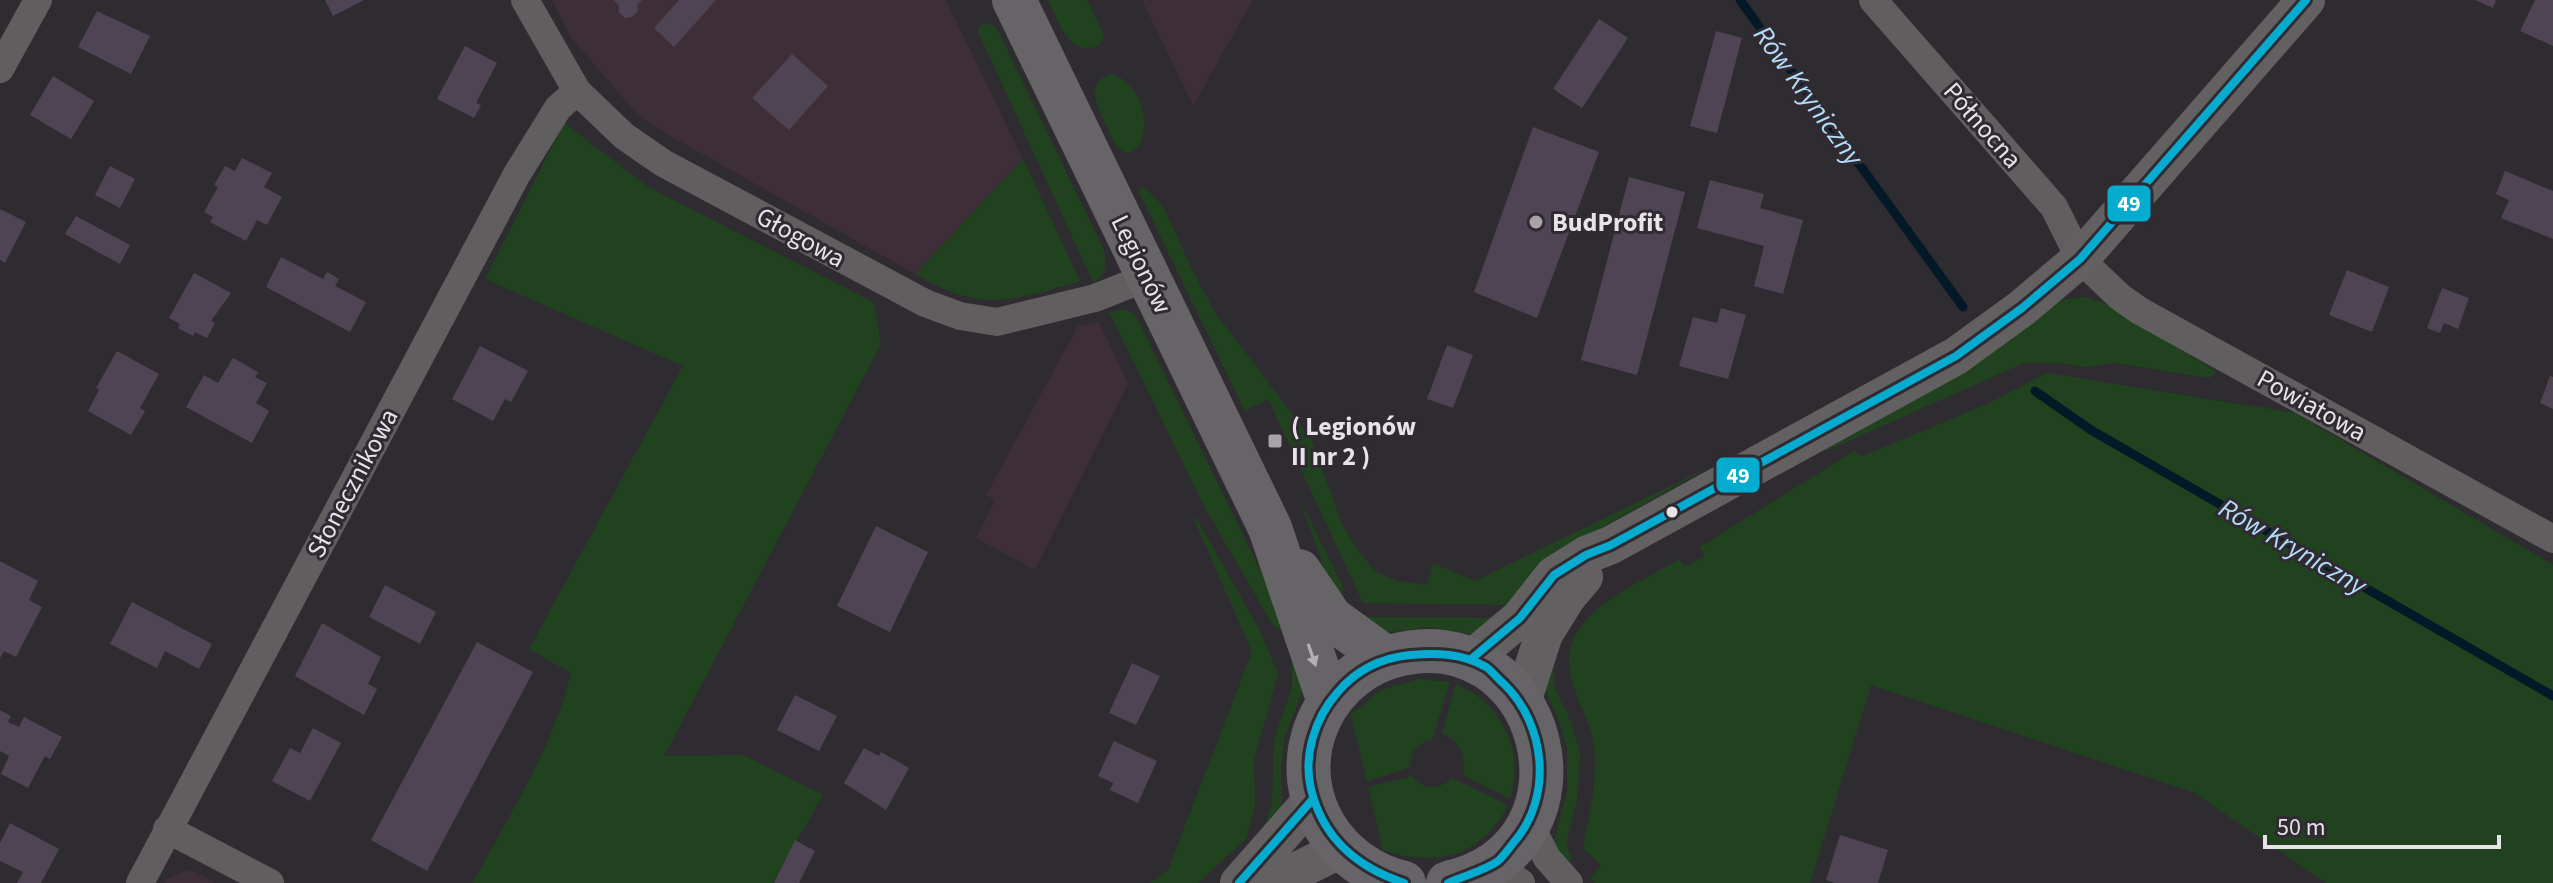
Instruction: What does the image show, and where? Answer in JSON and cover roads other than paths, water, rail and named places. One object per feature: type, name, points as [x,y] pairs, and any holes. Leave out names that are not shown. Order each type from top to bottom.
[{"type":"highway","name":"Legionów","points":[[1014,0],[1270,528],[1329,702]]},
{"type":"highway","name":"Legionów","points":[[1270,528],[1331,618],[1386,658]]},
{"type":"highway","points":[[1385,880],[1341,849],[1324,826],[1313,799],[1308,769],[1310,749],[1315,729],[1329,702],[1358,672],[1386,658],[1429,651],[1470,660],[1500,677],[1522,702],[1538,733],[1542,756],[1541,790],[1529,823],[1508,852],[1508,873],[1471,876],[1448,883]]},
{"type":"main road","points":[[1470,660],[1520,618],[1554,575],[1573,562],[1611,545],[1956,356],[2022,308],[2080,259],[2306,0]]},
{"type":"main road","points":[[1522,702],[1544,634],[1567,597],[1611,545]]},
{"type":"main road","points":[[1239,883],[1313,799]]},
{"type":"main road","points":[[1273,883],[1341,849]]},
{"type":"street","points":[[0,69],[38,0]]},
{"type":"street","name":"Głogowa","points":[[525,0],[577,91],[624,136],[663,163],[910,296],[951,314],[997,322],[1017,320],[1095,298],[1148,277]]},
{"type":"street","name":"Północna","points":[[1873,0],[2054,207],[2080,259]]},
{"type":"street","name":"Słonecznikowa","points":[[140,883],[517,174],[558,108],[577,91]]},
{"type":"street","name":"Powiatowa","points":[[2080,259],[2120,297],[2140,311],[2553,539]]},
{"type":"street","points":[[1529,823],[1547,858],[1569,883]]},
{"type":"street","points":[[167,829],[270,883]]},
{"type":"waterway","name":"Rów Kryniczny","points":[[1740,0],[1963,307]]},
{"type":"waterway","name":"Rów Kryniczny","points":[[2035,391],[2091,430],[2553,696]]},
{"type":"place","name":"BudProfit","points":[[1536,222]]},
{"type":"place","name":"( Legionów II nr 2 )","points":[[1275,441]]}]
